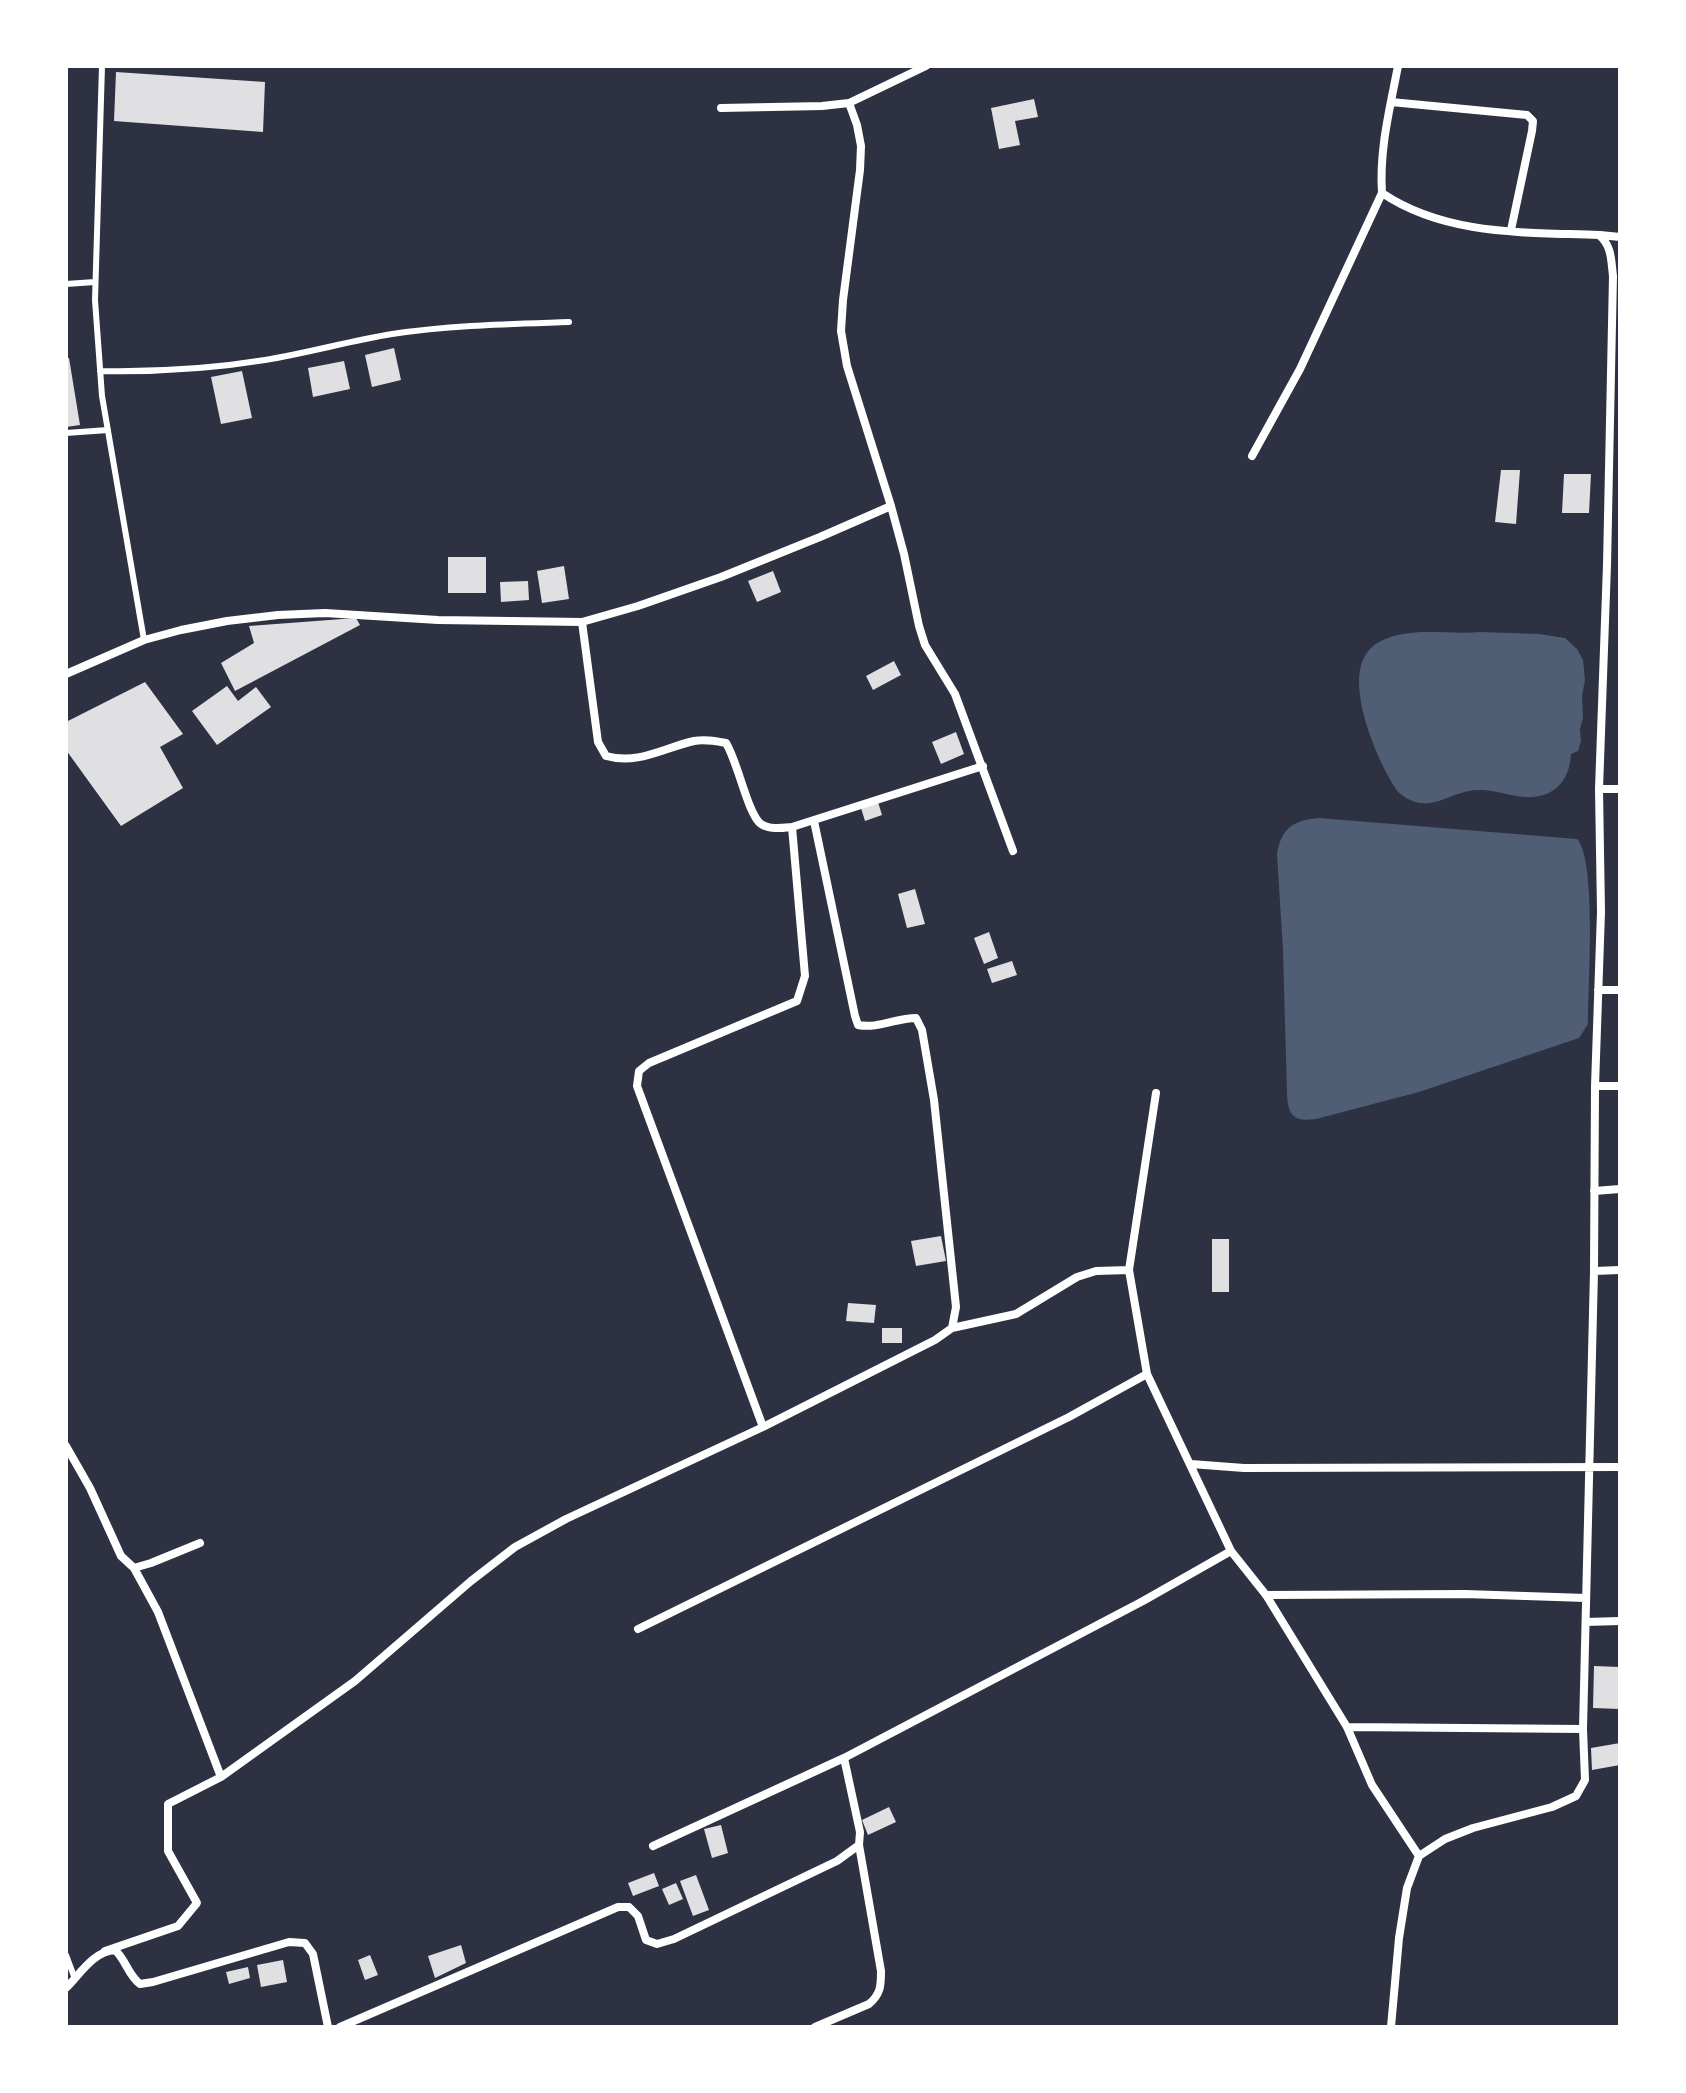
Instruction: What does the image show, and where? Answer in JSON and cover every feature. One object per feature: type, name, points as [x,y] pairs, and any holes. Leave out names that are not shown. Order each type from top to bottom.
[{"type":"street","points":[[721,108],[849,103],[926,66]]},
{"type":"street","points":[[1252,456],[1300,369],[1382,193],[1382,147],[1398,66]]},
{"type":"street","points":[[1391,102],[1527,115],[1533,121],[1511,230]]},
{"type":"street","points":[[849,103],[861,146],[846,260],[841,331],[847,366],[891,506],[925,645],[955,694],[1013,851]]},
{"type":"street","points":[[1382,193],[1394,202],[1430,218],[1474,228],[1620,237]]},
{"type":"street","points":[[1391,2027],[1407,1888],[1419,1856],[1445,1839],[1473,1828],[1552,1807],[1576,1796],[1585,1780],[1583,1729],[1601,912],[1599,789],[1613,276],[1610,250],[1599,235]]},
{"type":"street","points":[[66,674],[144,640],[227,621],[278,615],[325,613],[438,620],[582,622],[721,577],[891,506]]},
{"type":"street","points":[[582,622],[598,742],[606,756],[631,759],[695,741],[726,743],[734,755],[754,817],[763,826],[776,829],[792,827],[983,766]]},
{"type":"street","points":[[1599,789],[1620,789]]},
{"type":"street","points":[[814,821],[858,1025],[869,1027],[916,1018],[922,1030],[934,1100],[952,1262],[956,1307],[952,1328]]},
{"type":"street","points":[[763,1427],[637,1086],[639,1071],[649,1063],[797,1001],[805,976],[792,827]]},
{"type":"street","points":[[1598,990],[1620,990]]},
{"type":"street","points":[[1595,1086],[1620,1086]]},
{"type":"street","points":[[1156,1093],[1129,1270],[1147,1374],[1231,1551],[1266,1595],[1347,1727],[1372,1785],[1419,1856]]},
{"type":"street","points":[[1594,1191],[1620,1189]]},
{"type":"street","points":[[66,1988],[97,1956],[178,1926],[197,1903],[168,1851],[168,1804],[221,1777],[355,1681],[515,1547],[566,1519],[763,1427],[935,1340],[952,1328],[1016,1314],[1077,1277],[1096,1271],[1129,1270]]},
{"type":"street","points":[[1594,1271],[1620,1270]]},
{"type":"street","points":[[638,1629],[1069,1417],[1147,1374]]},
{"type":"street","points":[[66,1446],[90,1488],[121,1556],[134,1568],[158,1612],[221,1777]]},
{"type":"street","points":[[1191,1464],[1244,1468],[1620,1467]]},
{"type":"street","points":[[134,1568],[200,1543]]},
{"type":"street","points":[[653,1846],[844,1758],[1132,1607],[1231,1551]]},
{"type":"street","points":[[1266,1595],[1465,1594],[1586,1598]]},
{"type":"street","points":[[1586,1622],[1620,1621]]},
{"type":"street","points":[[1347,1727],[1583,1729]]},
{"type":"street","points":[[815,2027],[869,2004],[881,1987],[881,1971],[859,1845],[860,1832],[844,1758]]},
{"type":"street","points":[[340,2027],[618,1907],[629,1907],[638,1916],[646,1940],[657,1944],[674,1939],[837,1861],[859,1845]]},
{"type":"street","points":[[105,1951],[115,1950],[140,1984],[289,1942],[305,1943],[313,1954],[328,2027]]},
{"type":"lane","points":[[102,66],[95,282],[100,371],[144,640]]},
{"type":"lane","points":[[66,284],[95,282]]},
{"type":"lane","points":[[100,371],[214,368],[429,329],[569,322]]},
{"type":"lane","points":[[66,433],[108,430]]},
{"type":"lane","points":[[66,1955],[75,1979]]},
{"type":"water","points":[[1481,632],[1565,638],[1577,649],[1583,660],[1585,680],[1578,751],[1571,754],[1563,780],[1544,795],[1525,797],[1477,790],[1431,803],[1412,801],[1396,789],[1372,741],[1360,693],[1362,661],[1379,642],[1403,634]]},
{"type":"water","points":[[1319,818],[1577,839],[1587,872],[1590,927],[1588,1024],[1579,1038],[1419,1092],[1316,1119],[1294,1116],[1287,1094],[1277,854],[1282,838],[1290,827]]},
{"type":"building","points":[[116,72],[265,82],[263,132],[114,121]]},
{"type":"building","points":[[1034,99],[1038,117],[1015,121],[1020,145],[999,149],[991,108]]},
{"type":"building","points":[[394,348],[401,380],[372,387],[365,355]]},
{"type":"building","points":[[66,358],[69,358],[80,425],[66,427]]},
{"type":"building","points":[[344,361],[350,389],[313,397],[308,368]]},
{"type":"building","points":[[242,371],[252,418],[221,424],[211,377]]},
{"type":"building","points":[[1501,470],[1520,470],[1516,524],[1495,522]]},
{"type":"building","points":[[1564,474],[1591,474],[1589,513],[1562,513]]},
{"type":"building","points":[[448,557],[486,557],[486,593],[448,593]]},
{"type":"building","points":[[564,566],[569,599],[542,603],[537,571]]},
{"type":"building","points":[[773,571],[781,592],[757,602],[748,581]]},
{"type":"building","points":[[528,581],[529,600],[501,602],[500,582]]},
{"type":"building","points":[[356,618],[360,625],[235,691],[221,663],[254,643],[249,626]]},
{"type":"building","points":[[894,661],[901,675],[873,690],[866,676]]},
{"type":"building","points":[[145,682],[183,734],[160,747],[183,788],[121,826],[66,750],[66,722]]},
{"type":"building","points":[[227,686],[238,701],[256,687],[271,707],[217,745],[192,711]]},
{"type":"building","points":[[956,732],[964,754],[941,764],[932,742]]},
{"type":"building","points":[[878,802],[882,815],[865,821],[861,808]]},
{"type":"building","points":[[915,889],[925,924],[907,928],[898,894]]},
{"type":"building","points":[[989,932],[998,958],[984,964],[974,938]]},
{"type":"building","points":[[1012,961],[1017,975],[992,983],[987,969]]},
{"type":"building","points":[[941,1236],[946,1261],[916,1266],[911,1241]]},
{"type":"building","points":[[1212,1239],[1229,1239],[1229,1292],[1212,1292]]},
{"type":"building","points":[[848,1303],[876,1305],[874,1323],[846,1321]]},
{"type":"building","points":[[882,1328],[902,1328],[902,1343],[882,1343]]},
{"type":"building","points":[[1594,1666],[1620,1667],[1620,1709],[1593,1708]]},
{"type":"building","points":[[1620,1743],[1620,1765],[1592,1770],[1591,1748]]},
{"type":"building","points":[[889,1807],[896,1822],[868,1835],[862,1820]]},
{"type":"building","points":[[721,1825],[728,1853],[712,1858],[704,1829]]},
{"type":"building","points":[[654,1873],[659,1886],[633,1896],[628,1883]]},
{"type":"building","points":[[696,1875],[709,1910],[693,1916],[680,1881]]},
{"type":"building","points":[[676,1883],[683,1899],[669,1905],[662,1889]]},
{"type":"building","points":[[461,1945],[466,1963],[435,1978],[428,1956]]},
{"type":"building","points":[[370,1955],[378,1975],[365,1980],[358,1960]]},
{"type":"building","points":[[283,1960],[287,1982],[261,1987],[257,1965]]},
{"type":"building","points":[[248,1967],[250,1978],[229,1984],[226,1972]]}]
